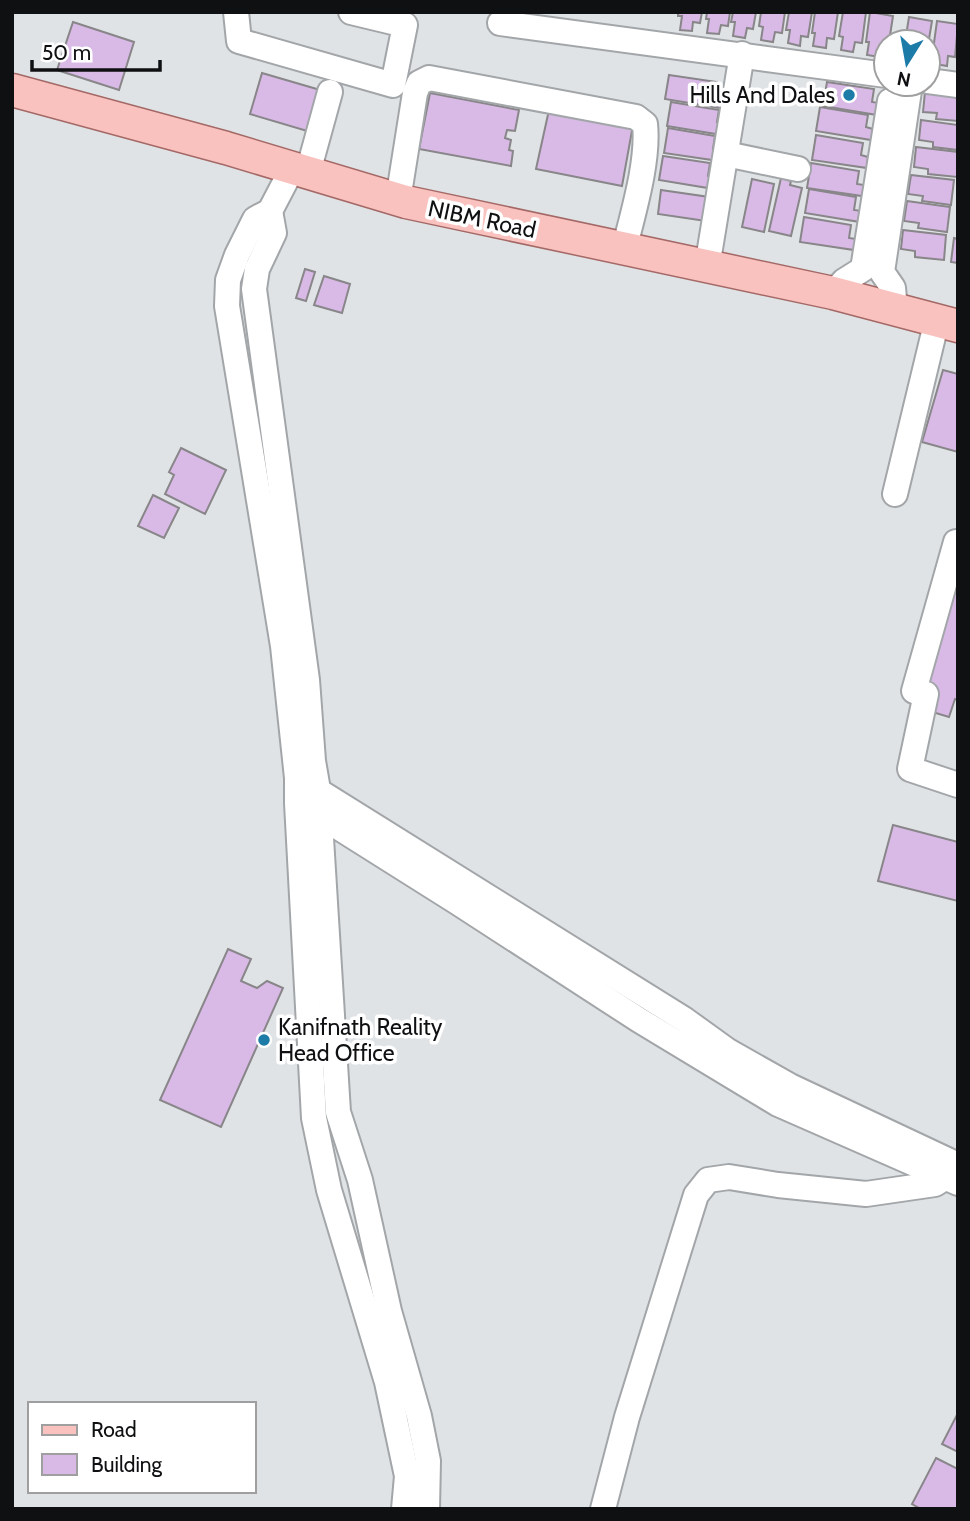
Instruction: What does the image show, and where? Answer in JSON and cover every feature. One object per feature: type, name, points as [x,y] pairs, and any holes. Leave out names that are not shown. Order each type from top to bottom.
[{"type":"main road","name":"NIBM Road","points":[[12,90],[301,169],[398,200],[832,293],[948,323]]},
{"type":"street","points":[[236,12],[239,41],[393,85],[405,26],[351,12]]},
{"type":"street","points":[[500,23],[872,73]]},
{"type":"street","points":[[707,267],[742,54]]},
{"type":"street","points":[[398,200],[415,93],[419,83],[429,78],[636,117],[645,124],[646,135],[638,192],[624,250]]},
{"type":"street","points":[[330,92],[301,169],[270,211],[255,219],[237,255],[228,280],[227,306],[283,646],[311,794],[338,1112],[360,1180],[389,1311],[421,1427],[428,1461],[427,1509]]},
{"type":"street","points":[[892,98],[882,272],[893,288],[895,309]]},
{"type":"street","points":[[832,293],[844,281],[863,269],[906,98]]},
{"type":"street","points":[[726,154],[797,169]]},
{"type":"street","points":[[895,494],[948,323]]},
{"type":"street","points":[[956,542],[914,691],[926,694],[910,769],[958,785]]},
{"type":"street","points":[[311,794],[297,803],[314,1118],[329,1190],[387,1382],[407,1476],[404,1509]]},
{"type":"street","points":[[311,794],[685,1020],[728,1051],[954,1174]]},
{"type":"street","points":[[603,1509],[626,1417],[696,1195],[708,1180],[729,1177],[866,1194],[935,1184],[954,1174]]},
{"type":"building","points":[[678,12],[702,12],[700,23],[693,22],[692,31],[680,30],[682,16],[678,16]]},
{"type":"building","points":[[707,12],[730,12],[728,26],[721,25],[719,34],[707,33]]},
{"type":"building","points":[[733,12],[756,12],[753,29],[747,28],[745,38],[733,36]]},
{"type":"building","points":[[761,12],[785,12],[782,33],[775,32],[773,42],[761,40]]},
{"type":"building","points":[[789,12],[812,12],[808,37],[801,36],[800,46],[788,43],[790,30],[786,30]]},
{"type":"building","name":"Hills And Dales","points":[[815,12],[838,12],[834,39],[827,38],[826,48],[813,46]]},
{"type":"building","points":[[843,12],[866,12],[862,43],[855,42],[853,52],[841,50],[843,37],[839,36]]},
{"type":"building","points":[[870,12],[893,16],[891,28],[872,28],[872,56],[867,55],[869,42],[866,42]]},
{"type":"building","points":[[909,17],[932,21],[931,28],[907,28]]},
{"type":"building","points":[[937,21],[958,24],[955,57],[948,56],[947,66],[942,65],[942,28],[936,28]]},
{"type":"building","points":[[73,22],[134,42],[119,90],[57,70]]},
{"type":"building","points":[[262,73],[327,92],[314,133],[250,114]]},
{"type":"building","points":[[669,75],[717,82],[714,95],[722,96],[720,108],[665,99]]},
{"type":"building","name":"Hills And Dales","points":[[827,82],[872,89],[872,102],[879,103],[877,115],[823,106]]},
{"type":"building","points":[[430,93],[519,110],[515,131],[507,130],[505,138],[511,140],[511,166],[419,149]]},
{"type":"building","points":[[942,94],[958,96],[958,121],[936,119],[937,113],[923,112],[924,98],[942,98]]},
{"type":"building","points":[[671,102],[719,110],[717,122],[724,124],[722,135],[667,126]]},
{"type":"building","points":[[820,107],[868,115],[866,127],[873,129],[871,140],[816,131]]},
{"type":"building","points":[[549,110],[633,125],[622,186],[536,169]]},
{"type":"building","points":[[921,120],[958,125],[958,150],[933,147],[933,142],[919,140]]},
{"type":"building","points":[[668,128],[715,136],[713,149],[720,150],[719,161],[664,153]]},
{"type":"building","points":[[816,135],[863,143],[861,155],[868,157],[867,168],[812,160]]},
{"type":"building","points":[[916,147],[958,152],[957,177],[928,174],[928,169],[914,167]]},
{"type":"building","points":[[663,156],[710,163],[708,176],[716,177],[714,189],[659,180]]},
{"type":"building","points":[[811,163],[859,171],[857,184],[864,185],[862,196],[807,188]]},
{"type":"building","points":[[911,175],[954,180],[951,205],[922,201],[923,196],[908,194]]},
{"type":"building","points":[[781,178],[791,181],[790,185],[802,188],[791,236],[769,231]]},
{"type":"building","points":[[752,179],[774,184],[764,232],[742,227]]},
{"type":"building","points":[[809,189],[856,197],[854,210],[862,211],[860,222],[805,213]]},
{"type":"building","points":[[661,190],[709,197],[713,222],[658,214]]},
{"type":"building","points":[[907,201],[950,207],[947,232],[918,228],[919,223],[904,221]]},
{"type":"building","points":[[804,217],[851,225],[849,238],[856,239],[854,250],[800,242]]},
{"type":"building","points":[[903,230],[946,235],[944,260],[915,257],[915,251],[901,249]]},
{"type":"building","points":[[954,238],[958,239],[958,263],[951,262]]},
{"type":"building","points":[[305,269],[315,272],[306,301],[296,298]]},
{"type":"building","points":[[324,276],[350,284],[342,313],[314,305]]},
{"type":"building","points":[[943,370],[958,374],[958,452],[922,442]]},
{"type":"building","points":[[181,448],[226,470],[205,514],[165,494],[174,475],[169,472]]},
{"type":"building","points":[[153,495],[179,508],[164,538],[138,526]]},
{"type":"building","points":[[958,566],[958,700],[955,699],[949,717],[929,711],[921,686]]},
{"type":"building","points":[[893,825],[958,842],[958,901],[878,881]]},
{"type":"building","points":[[228,949],[251,959],[241,981],[257,988],[267,981],[283,988],[221,1127],[160,1100]]},
{"type":"building","points":[[958,1413],[958,1452],[942,1444]]},
{"type":"building","points":[[936,1458],[958,1469],[958,1509],[921,1509],[912,1504]]},
{"type":"place","name":"Hills And Dales","points":[[849,95]]},
{"type":"place","name":"Kanifnath Reality Head Office","points":[[264,1040]]}]
